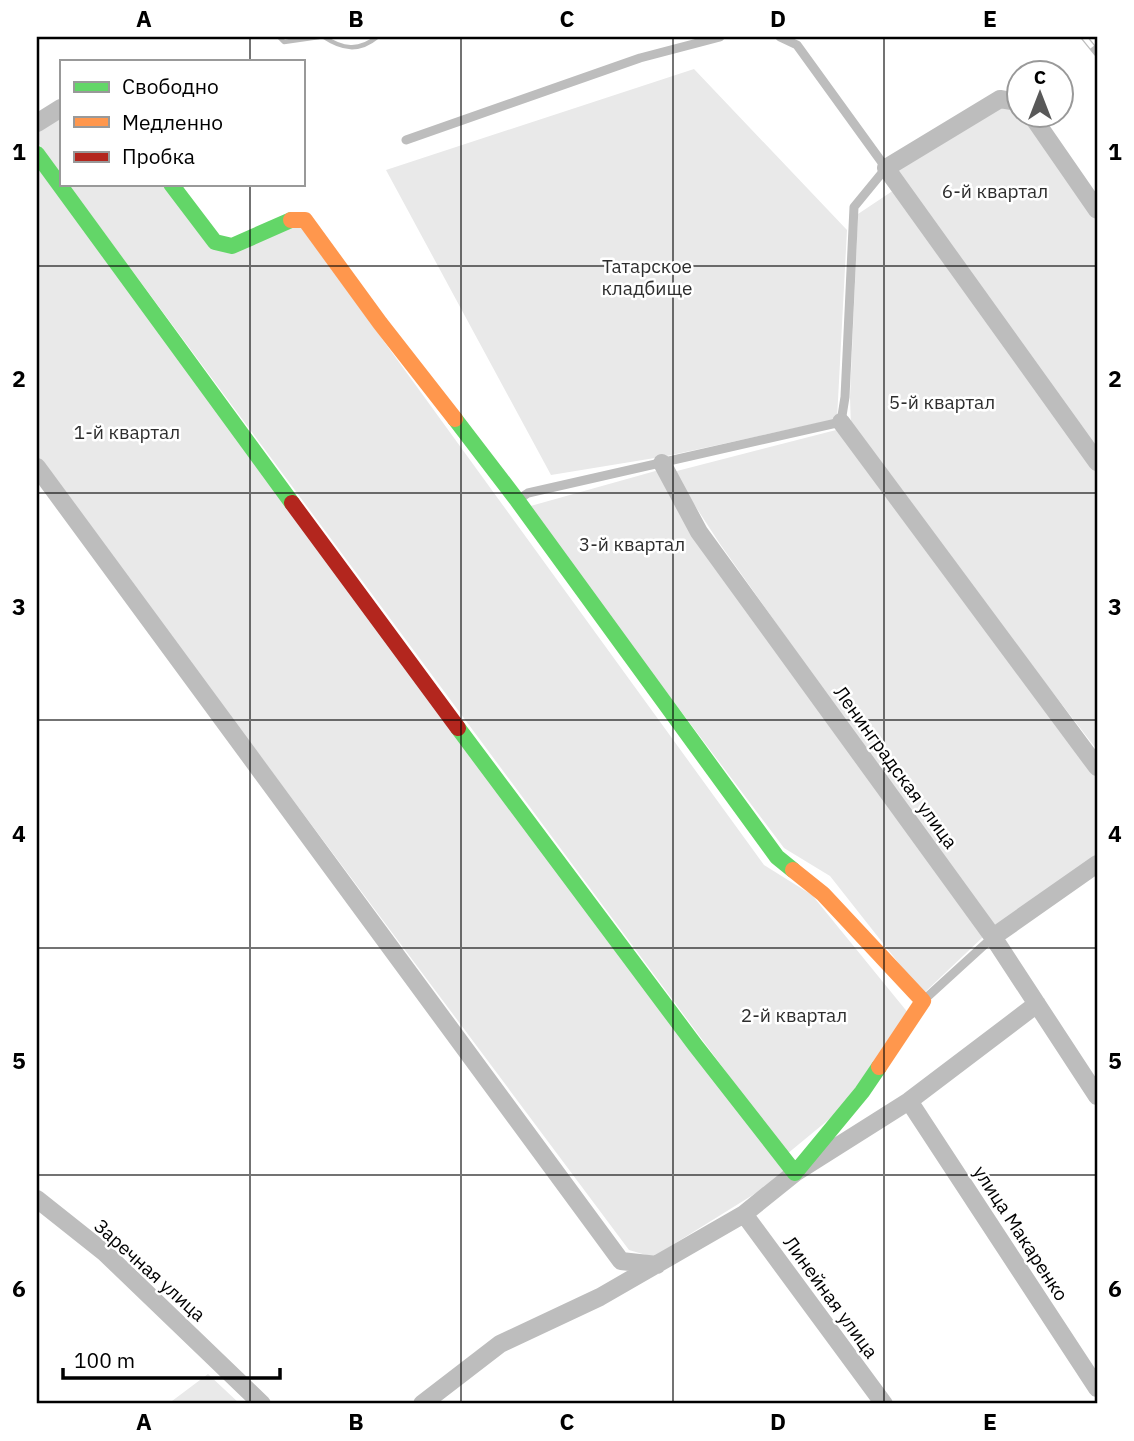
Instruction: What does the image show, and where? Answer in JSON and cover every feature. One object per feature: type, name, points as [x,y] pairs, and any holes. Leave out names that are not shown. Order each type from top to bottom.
[{"type":"street","points":[[1004,100],[1000,99],[886,168],[1097,462]]},
{"type":"street","points":[[37,123],[60,109]]},
{"type":"street","points":[[1042,130],[1097,210]]},
{"type":"street","points":[[37,154],[60,185]]},
{"type":"street","points":[[60,186],[433,695],[695,1045],[795,1173]]},
{"type":"street","points":[[173,186],[215,242],[232,246],[290,219],[305,220],[380,323],[517,500],[777,857],[823,894],[923,1001],[862,1092],[795,1173]]},
{"type":"street","points":[[841,422],[1097,767]]},
{"type":"street","name":"Ленинградская улица","points":[[662,463],[699,532],[993,937],[1097,1096]]},
{"type":"street","points":[[37,467],[621,1261],[657,1265]]},
{"type":"street","points":[[993,937],[1097,864]]},
{"type":"street","points":[[422,1404],[500,1344],[600,1297],[744,1214],[795,1173],[909,1101],[1037,1004]]},
{"type":"street","name":"улица Макаренко","points":[[909,1101],[1097,1388]]},
{"type":"street","name":"Заречная улица","points":[[37,1199],[105,1252],[262,1404]]},
{"type":"street","name":"Линейная улица","points":[[744,1214],[884,1404]]},
{"type":"lane","points":[[406,140],[640,58],[720,37]]},
{"type":"lane","points":[[517,500],[528,493],[841,422],[845,397],[854,208],[886,168],[797,45],[780,37]]},
{"type":"lane","points":[[923,1001],[993,937]]},
{"type":"green space","name":"Татарское кладбище","points":[[694,69],[847,230],[837,419],[667,456],[551,475],[386,170]]},
{"type":"green space","name":"6-й квартал","points":[[998,106],[1004,107],[1004,130],[1034,130],[1097,218],[1097,452],[895,169]]},
{"type":"green space","points":[[60,118],[60,174],[37,141],[37,131]]},
{"type":"green space","name":"1-й квартал","points":[[37,162],[788,1173],[653,1257],[629,1250],[37,457]]},
{"type":"green space","name":"2-й квартал","points":[[69,186],[166,186],[213,248],[298,223],[764,865],[812,895],[909,1014],[850,1102],[787,1154]]},
{"type":"green space","name":"5-й квартал","points":[[897,188],[1097,467],[1097,750],[851,430],[858,214]]},
{"type":"green space","points":[[840,429],[1097,775],[1097,857],[994,930],[720,544],[673,472]]},
{"type":"green space","name":"3-й квартал","points":[[659,470],[984,936],[923,994],[830,876],[784,848],[527,507]]},
{"type":"green space","points":[[208,1374],[240,1404],[168,1404]]},
{"type":"waterway","points":[[279,37],[284,42],[319,37]]},
{"type":"waterway","points":[[324,37],[350,47],[364,45],[377,37]]},
{"type":"railway","points":[[1084,37],[1097,53]]},
{"type":"traffic: fast","points":[[37,154],[60,185]]},
{"type":"traffic: fast","points":[[60,186],[292,503]]},
{"type":"traffic: fast","points":[[173,186],[215,242],[232,246],[291,220]]},
{"type":"traffic: fast","points":[[455,419],[777,857],[793,870]]},
{"type":"traffic: fast","points":[[458,728],[695,1045],[795,1173],[862,1092],[879,1067]]},
{"type":"traffic: slow","points":[[291,220],[305,220],[380,323],[455,419]]},
{"type":"traffic: slow","points":[[793,870],[823,894],[923,1001],[879,1067]]},
{"type":"traffic: jam","points":[[292,503],[458,728]]}]
